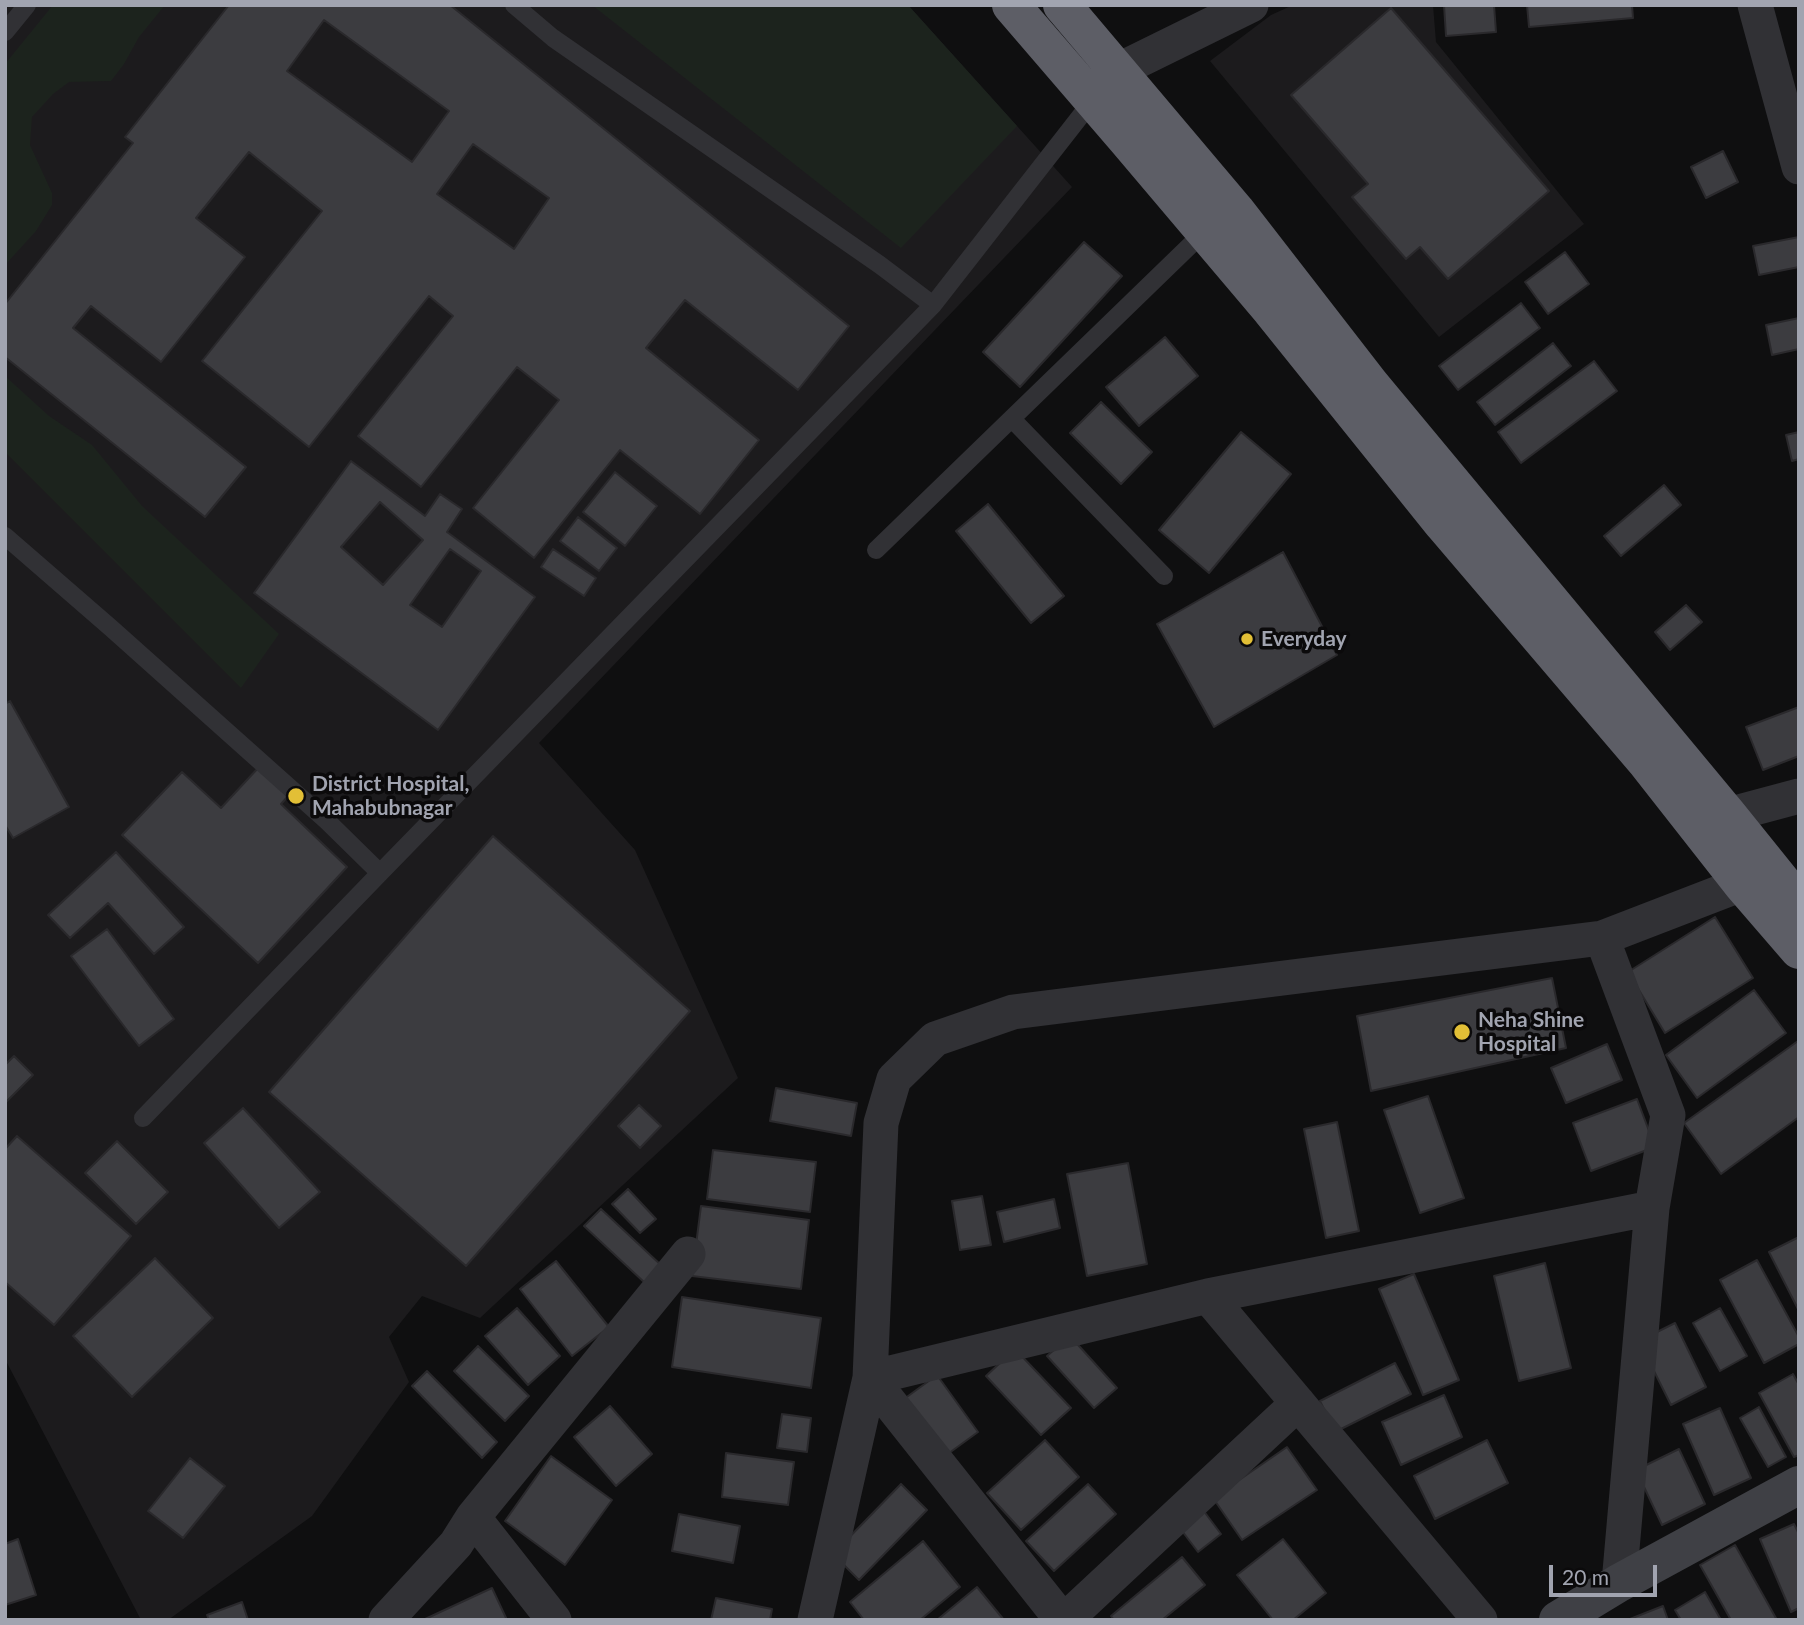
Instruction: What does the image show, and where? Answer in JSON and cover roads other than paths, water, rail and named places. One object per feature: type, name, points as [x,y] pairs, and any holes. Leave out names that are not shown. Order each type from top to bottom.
[{"type":"highway","points":[[1011,5],[1205,231],[1325,352],[1370,384],[1799,903]]},
{"type":"highway","points":[[1062,5],[1236,211],[1325,352],[1443,524],[1647,763],[1742,884],[1799,950]]},
{"type":"street","points":[[1119,71],[1251,5]]},
{"type":"street","points":[[1755,5],[1799,167]]},
{"type":"street","points":[[1728,815],[1799,796]]},
{"type":"street","points":[[815,1620],[870,1378],[881,1123],[894,1079],[935,1038],[1013,1012],[1602,938],[1742,884]]},
{"type":"street","points":[[1602,938],[1668,1115],[1652,1208],[1619,1583]]},
{"type":"street","points":[[870,1378],[1208,1296],[1652,1208]]},
{"type":"street","points":[[386,1620],[456,1544],[473,1517],[688,1254]]},
{"type":"street","points":[[1208,1296],[1480,1620]]},
{"type":"street","points":[[870,1378],[1064,1620],[1297,1403]]},
{"type":"street","points":[[1558,1620],[1619,1583],[1799,1485]]},
{"type":"street","points":[[473,1517],[554,1620]]},
{"type":"lane","points":[[5,32],[27,5]]},
{"type":"lane","points":[[514,5],[553,38],[880,265],[933,305]]},
{"type":"lane","points":[[143,1118],[933,305],[1093,100]]},
{"type":"lane","points":[[876,550],[1205,231]]},
{"type":"lane","points":[[1012,419],[1164,576]]},
{"type":"lane","points":[[5,536],[317,811],[380,873]]},
{"type":"place","name":"Everyday","points":[[1247,639]]},
{"type":"place","name":"District Hospital, Mahabubnagar","points":[[296,796]]},
{"type":"place","name":"Neha Shine Hospital","points":[[1462,1032]]}]
